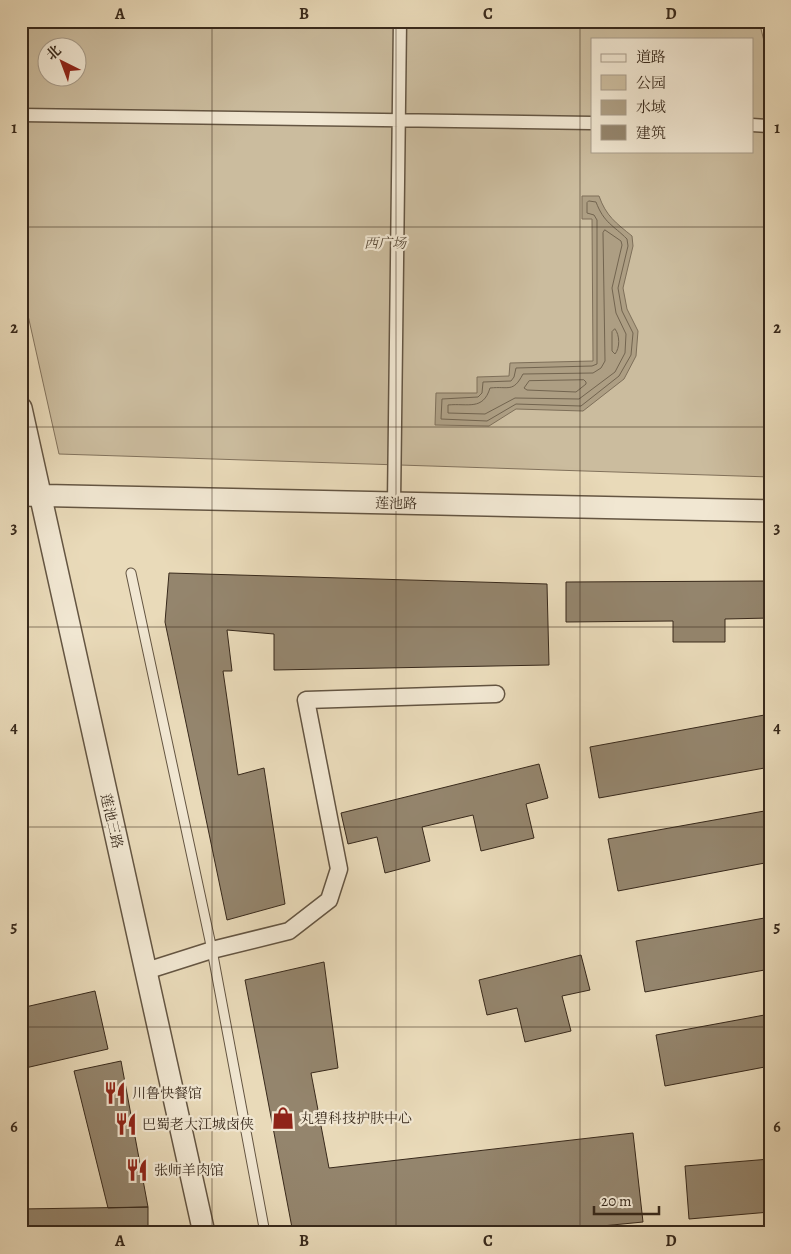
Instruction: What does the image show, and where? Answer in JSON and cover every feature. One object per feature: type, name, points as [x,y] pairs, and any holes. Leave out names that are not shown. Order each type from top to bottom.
[{"type":"street","points":[[394,503],[400,21]]},
{"type":"street","points":[[21,115],[591,123]]},
{"type":"street","points":[[754,125],[770,126]]},
{"type":"street","name":"莲池三路","points":[[21,408],[30,495],[146,971],[204,1233]]},
{"type":"street","name":"莲池路","points":[[30,495],[770,511]]},
{"type":"street","points":[[146,971],[212,950],[289,931],[329,900],[339,869],[306,700],[496,694]]},
{"type":"lane","points":[[131,573],[212,950],[265,1233]]},
{"type":"green space","name":"西广场","points":[[21,21],[759,21],[770,65],[770,477],[59,454],[21,284]]},
{"type":"water","points":[[582,196],[599,196],[608,214],[632,236],[633,246],[623,288],[627,309],[638,331],[636,356],[624,379],[583,411],[516,409],[489,426],[435,425],[436,393],[477,393],[477,377],[509,376],[510,363],[593,361],[592,219],[582,219]]},
{"type":"building","points":[[169,573],[547,584],[549,665],[274,670],[274,634],[227,630],[232,671],[223,671],[238,775],[264,768],[285,904],[227,920],[165,622]]},
{"type":"building","points":[[770,581],[770,618],[725,619],[725,642],[673,642],[673,621],[566,622],[566,582]]},
{"type":"building","points":[[770,714],[770,767],[599,798],[590,747]]},
{"type":"building","points":[[539,764],[548,798],[526,804],[534,838],[481,851],[473,815],[422,827],[430,861],[385,873],[377,837],[348,844],[341,813]]},
{"type":"building","points":[[770,810],[770,862],[618,891],[608,839]]},
{"type":"building","points":[[770,917],[770,969],[645,992],[636,941]]},
{"type":"building","points":[[581,955],[590,990],[562,996],[571,1031],[525,1042],[517,1008],[487,1015],[479,980]]},
{"type":"building","points":[[324,962],[338,1068],[311,1073],[329,1168],[633,1133],[643,1222],[530,1233],[293,1233],[245,980]]},
{"type":"building","points":[[95,991],[108,1049],[21,1069],[21,1008]]},
{"type":"building","points":[[770,1014],[770,1066],[665,1086],[656,1035]]},
{"type":"building","points":[[121,1061],[148,1207],[108,1208],[74,1071]]},
{"type":"building","points":[[770,1159],[770,1212],[689,1219],[685,1166]]},
{"type":"building","points":[[148,1207],[148,1233],[21,1233],[21,1209]]},
{"type":"place","name":"川鲁快餐馆","points":[[115,1093]]},
{"type":"place","name":"丸碧科技护肤中心","points":[[283,1118]]},
{"type":"place","name":"巴蜀老大江城卤侠","points":[[126,1124]]},
{"type":"place","name":"张师羊肉馆","points":[[137,1170]]}]
